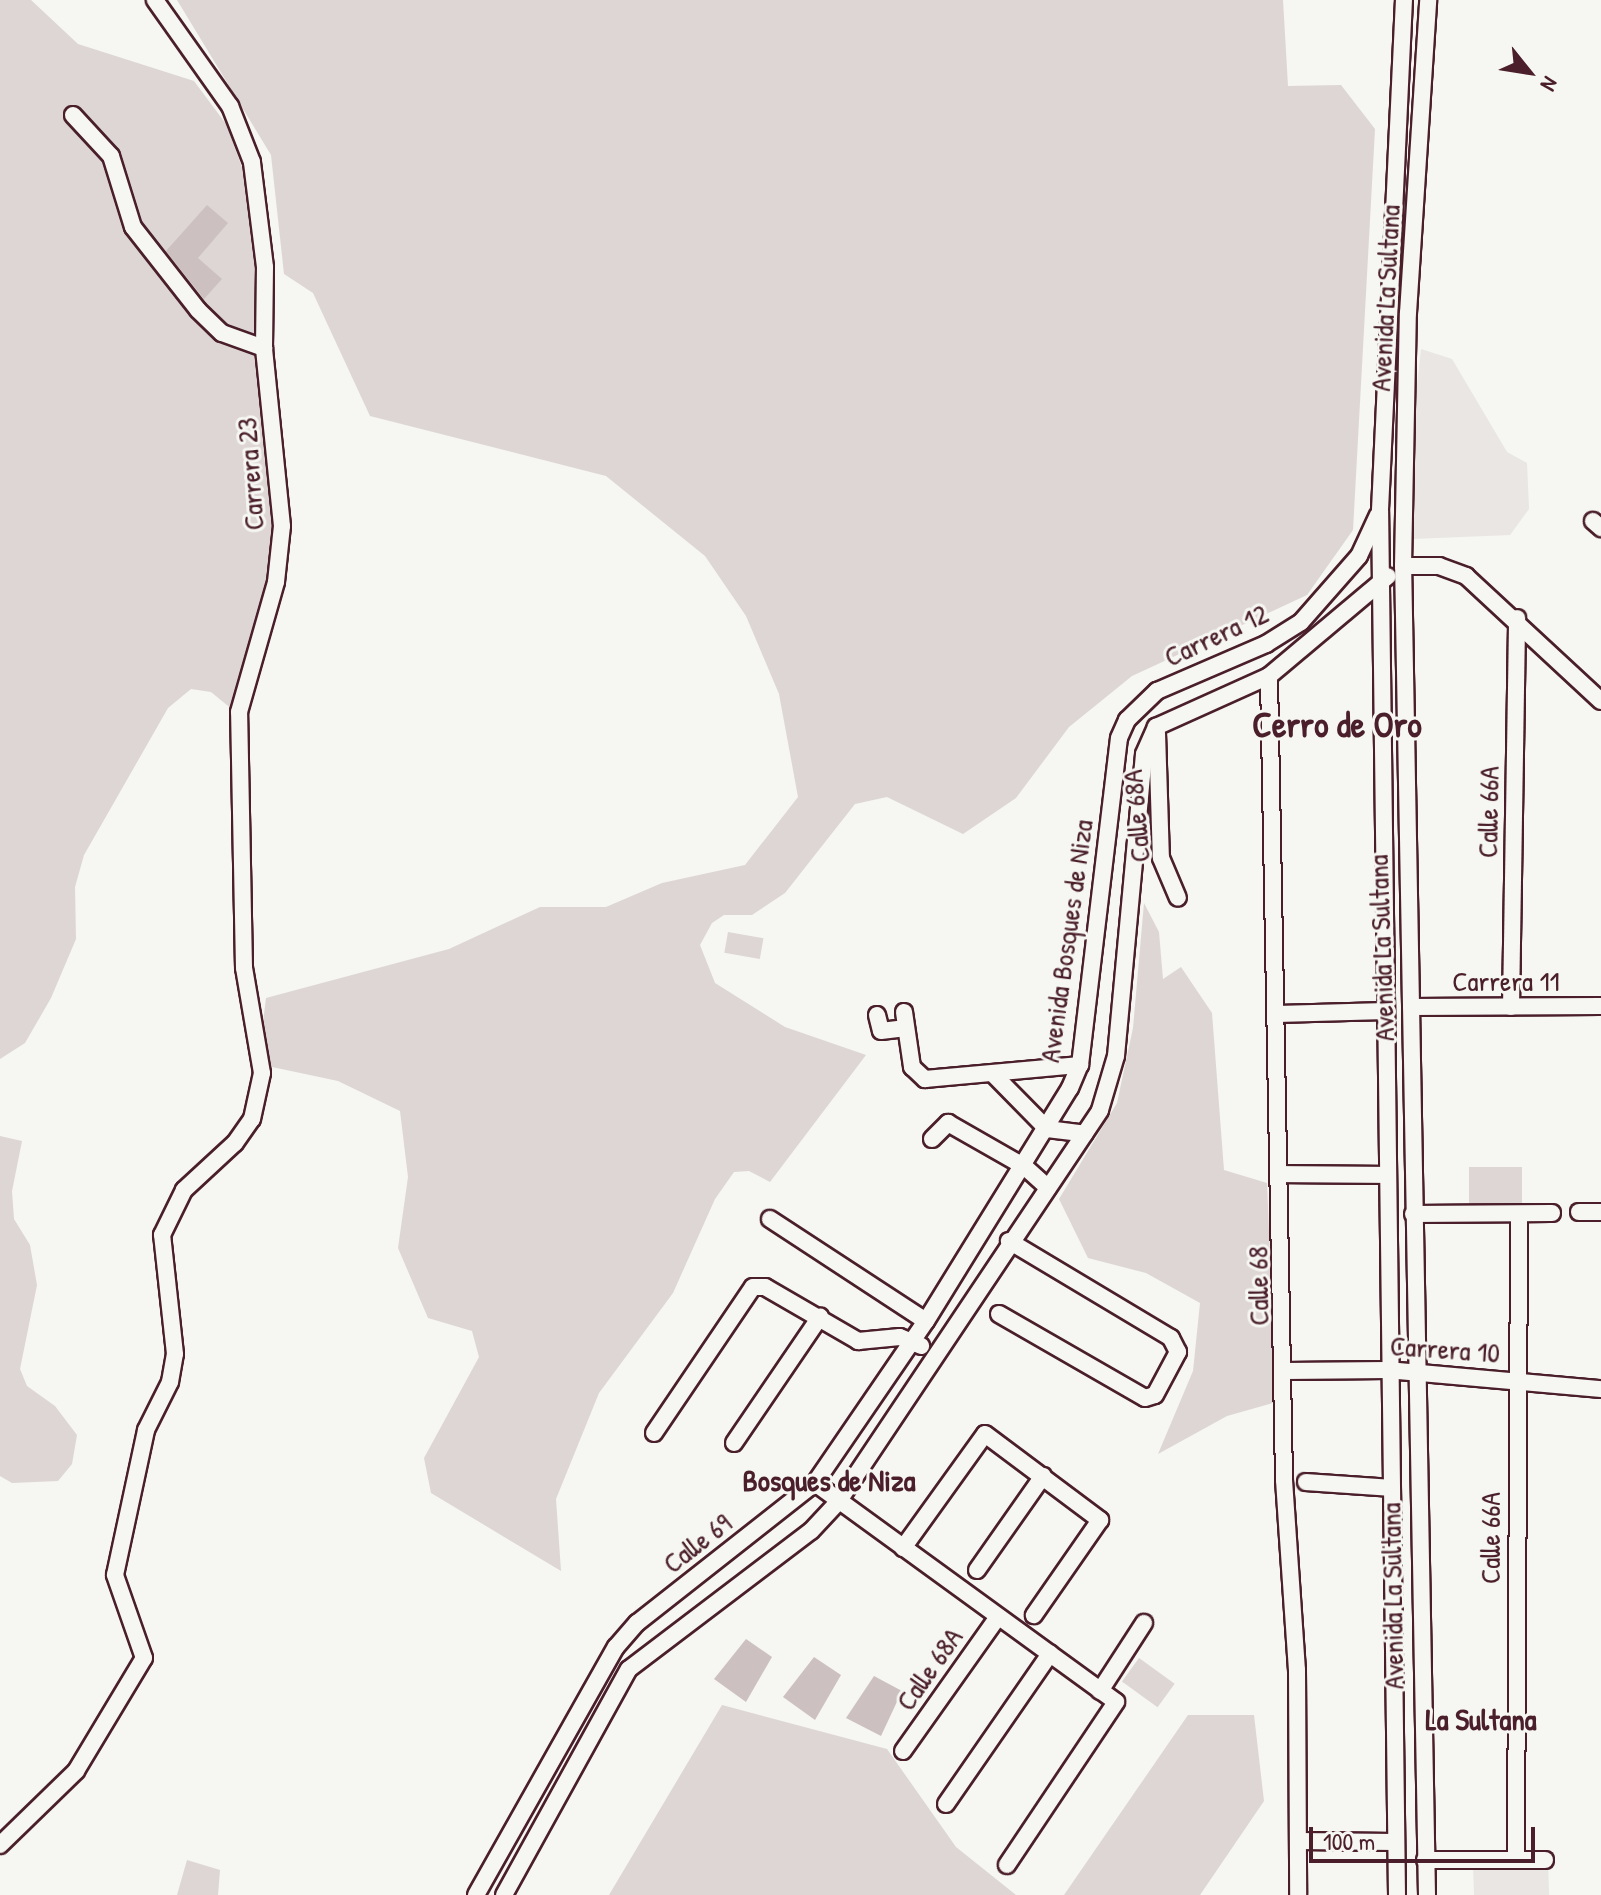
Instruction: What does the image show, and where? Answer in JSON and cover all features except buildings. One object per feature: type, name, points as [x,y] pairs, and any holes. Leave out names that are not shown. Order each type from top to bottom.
[{"type":"street","name":"Carrera 23","points":[[0,1845],[76,1771],[144,1658],[115,1575],[146,1430],[170,1382],[175,1354],[162,1235],[178,1200],[235,1143],[260,1099],[262,1052],[244,968],[239,712],[276,582],[282,526],[264,348],[265,267],[252,162],[230,106],[155,0]]},
{"type":"street","name":"Avenida La Sultana","points":[[1397,1895],[1392,1488],[1387,1370],[1383,579],[1380,510],[1404,0]]},
{"type":"street","name":"Avenida La Sultana","points":[[1427,1895],[1415,1372],[1403,566],[1405,465],[1428,0]]},
{"type":"street","points":[[73,115],[111,156],[133,227],[198,310],[222,333],[264,348]]},
{"type":"street","points":[[1382,463],[1405,465]]},
{"type":"street","name":"Carrera 12","points":[[1157,691],[1266,644],[1301,622],[1359,556],[1380,510]]},
{"type":"street","points":[[1403,566],[1439,566],[1466,576],[1517,618],[1601,701]]},
{"type":"street","name":"Carrera 12","points":[[1156,727],[1269,676],[1383,579],[1403,566]]},
{"type":"street","name":"Calle 66A","points":[[1511,1007],[1517,618]]},
{"type":"street","name":"Calle 68","points":[[1269,676],[1298,1895]]},
{"type":"street","name":"Avenida Bosques de Niza","points":[[1025,1167],[1080,1065],[1119,738],[1136,705],[1157,691]]},
{"type":"street","name":"Avenida Bosques de Niza","points":[[1048,1188],[1085,1134],[1112,1081],[1144,754],[1156,727]]},
{"type":"street","name":"Calle 68A","points":[[1156,727],[1161,858],[1178,898]]},
{"type":"street","name":"Carrera 11","points":[[1411,1007],[1601,1006]]},
{"type":"street","points":[[1277,1014],[1386,1011]]},
{"type":"street","points":[[877,1015],[881,1031],[904,1020],[912,1067],[925,1079],[1080,1065]]},
{"type":"street","points":[[993,1074],[1047,1129],[1085,1134]]},
{"type":"street","points":[[932,1139],[948,1123],[1025,1167],[1048,1188]]},
{"type":"street","name":"Calle 69","points":[[476,1895],[616,1647],[637,1623],[815,1483],[906,1339],[926,1321],[1025,1167]]},
{"type":"street","points":[[1281,1174],[1386,1175]]},
{"type":"street","name":"Calle 69","points":[[504,1895],[629,1669],[811,1531],[838,1502],[1009,1241],[1048,1188]]},
{"type":"street","points":[[1579,1212],[1601,1212]]},
{"type":"street","points":[[1413,1214],[1552,1213]]},
{"type":"street","name":"Calle 66A","points":[[1516,1860],[1519,1215]]},
{"type":"street","points":[[770,1219],[926,1321]]},
{"type":"street","points":[[999,1314],[1145,1398],[1155,1395],[1178,1352],[1171,1338],[1009,1241]]},
{"type":"street","points":[[654,1433],[753,1287],[765,1287],[858,1341],[906,1339],[935,1354]]},
{"type":"street","points":[[734,1443],[820,1317]]},
{"type":"street","name":"Carrera 10","points":[[1286,1371],[1387,1370],[1601,1389]]},
{"type":"street","points":[[903,1548],[985,1434],[1100,1520],[1034,1615]]},
{"type":"street","points":[[977,1570],[1043,1476]]},
{"type":"street","points":[[1306,1482],[1392,1488]]},
{"type":"street","points":[[815,1483],[1116,1702],[1007,1865]]},
{"type":"street","name":"Calle 68A","points":[[903,1751],[998,1617]]},
{"type":"street","points":[[1100,1691],[1144,1623]]},
{"type":"street","points":[[946,1804],[1050,1654]]},
{"type":"street","points":[[1298,1841],[1395,1842]]},
{"type":"street","points":[[1425,1860],[1545,1860]]},
{"type":"shaded area","points":[[0,0],[31,0],[78,44],[194,81],[226,124],[246,178],[260,265],[277,522],[270,584],[233,710],[211,692],[191,689],[168,708],[84,855],[75,887],[76,939],[51,998],[25,1043],[0,1059]]},
{"type":"shaded area","points":[[177,0],[1283,0],[1288,86],[1341,85],[1375,129],[1353,530],[1307,595],[1132,676],[1069,727],[1016,798],[963,834],[887,797],[855,804],[785,893],[752,915],[724,915],[712,923],[700,945],[715,983],[785,1027],[866,1055],[770,1182],[749,1171],[734,1172],[715,1199],[673,1293],[599,1393],[556,1499],[561,1571],[431,1493],[424,1458],[479,1357],[472,1331],[428,1318],[398,1248],[408,1177],[400,1111],[338,1081],[258,1064],[266,998],[449,949],[540,907],[606,907],[662,883],[745,865],[798,797],[779,694],[746,616],[705,556],[606,476],[370,416],[313,293],[284,274],[271,155]]},
{"type":"shaded area","points":[[1421,349],[1452,359],[1507,452],[1527,463],[1529,509],[1510,535],[1412,539],[1411,442]]},
{"type":"shaded area","points":[[1144,903],[1159,932],[1163,979],[1181,967],[1212,1013],[1224,1170],[1267,1183],[1276,1402],[1227,1416],[1158,1454],[1193,1371],[1200,1303],[1146,1273],[1088,1258],[1059,1199],[1117,1103],[1133,1028]]},
{"type":"shaded area","points":[[728,932],[763,938],[760,959],[724,953]]},
{"type":"shaded area","points":[[0,1136],[22,1141],[12,1191],[14,1219],[30,1245],[37,1285],[20,1369],[27,1386],[55,1406],[77,1435],[72,1464],[58,1481],[12,1483],[0,1476]]},
{"type":"shaded area","points":[[1469,1167],[1522,1167],[1522,1212],[1469,1212]]},
{"type":"shaded area","points":[[1139,1658],[1175,1684],[1158,1707],[1122,1681]]},
{"type":"shaded area","points":[[722,1705],[887,1749],[956,1847],[1016,1895],[609,1895]]},
{"type":"shaded area","points":[[1188,1715],[1254,1715],[1264,1801],[1200,1895],[1064,1895]]},
{"type":"shaded area","points":[[187,1860],[220,1870],[218,1895],[177,1895]]},
{"type":"shaded area","points":[[1548,1863],[1549,1895],[1474,1895],[1473,1866]]},
{"type":"district","name":"Cerro de Oro","points":[[1337,724]]},
{"type":"district","name":"Bosques de Niza","points":[[829,1480]]},
{"type":"district","name":"La Sultana","points":[[1481,1719]]}]
